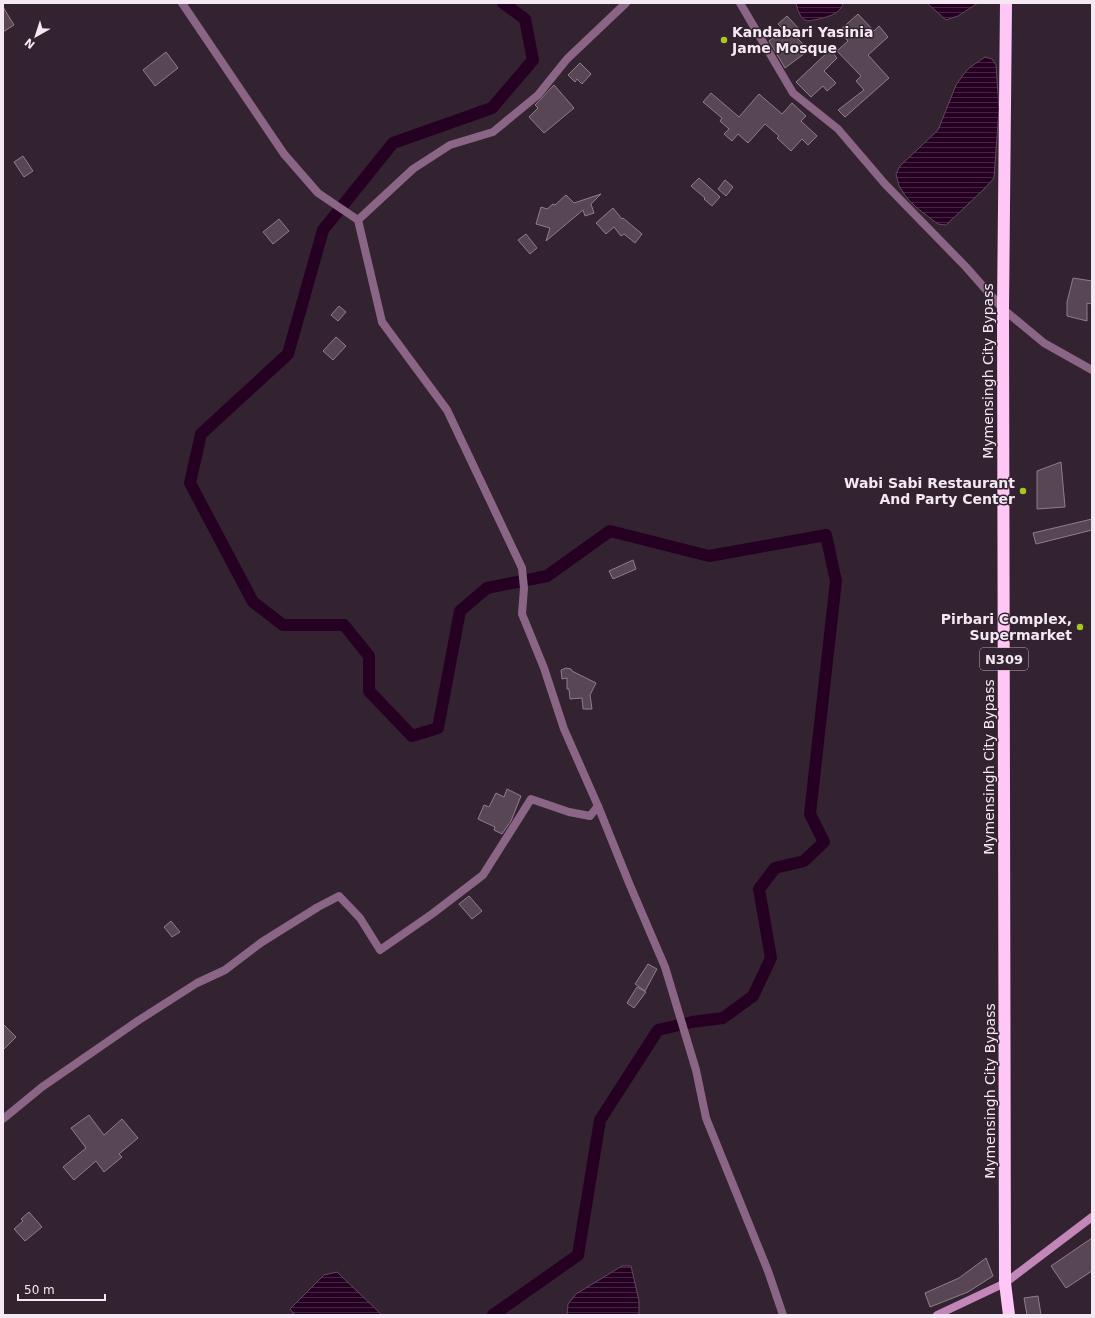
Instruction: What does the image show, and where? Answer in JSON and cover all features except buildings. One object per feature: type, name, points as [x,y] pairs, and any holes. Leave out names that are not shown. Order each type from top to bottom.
[{"type":"highway","name":"Mymensingh City Bypass","points":[[1006,3],[1003,308],[1005,1283],[1009,1315]]},
{"type":"street","points":[[182,3],[284,154],[319,194],[356,219],[382,322],[447,410],[522,568],[524,588],[522,614],[544,668],[564,729],[598,806],[665,967],[696,1070],[706,1118],[768,1271],[782,1315]]},
{"type":"street","points":[[356,219],[413,169],[450,144],[494,132],[538,95],[567,59],[626,3]]},
{"type":"street","points":[[740,3],[793,93],[838,129],[885,184],[966,267],[1003,308],[1044,342],[1092,370]]},
{"type":"street","points":[[3,1119],[42,1087],[139,1020],[197,983],[225,970],[262,942],[318,907],[339,896],[360,918],[380,950],[432,914],[483,875],[531,799],[569,812],[590,816],[598,806]]},
{"type":"street","points":[[937,1315],[1005,1283],[1092,1217]]},
{"type":"shaded area","points":[[796,3],[843,3],[834,14],[808,21],[801,17]]},
{"type":"shaded area","points":[[927,3],[978,3],[958,16],[946,20]]},
{"type":"shaded area","points":[[985,57],[992,59],[996,65],[999,109],[994,178],[946,225],[938,224],[917,208],[907,198],[899,186],[896,174],[900,166],[938,130],[956,85],[969,68]]},
{"type":"shaded area","points":[[622,1266],[631,1266],[639,1301],[639,1315],[567,1315],[568,1304],[576,1294]]},
{"type":"shaded area","points":[[337,1272],[382,1315],[295,1315],[290,1309],[324,1275]]},
{"type":"waterway","points":[[493,1315],[578,1255],[600,1120],[658,1030],[692,1022],[723,1018],[753,996],[771,958],[759,889],[775,868],[804,861],[824,842],[810,814],[836,581],[826,535],[709,556],[610,531],[547,576],[487,588],[460,611],[438,728],[412,736],[369,691],[369,656],[344,625],[283,625],[253,602],[190,483],[201,434],[288,354],[323,230],[393,143],[492,108],[533,60],[525,19],[503,3]]},
{"type":"place","name":"Kandabari Yasinia Jame Mosque","points":[[724,40]]},
{"type":"place","name":"Wabi Sabi Restaurant And Party Center","points":[[1023,491]]},
{"type":"place","name":"Pirbari Complex, Supermarket","points":[[1080,627]]}]
